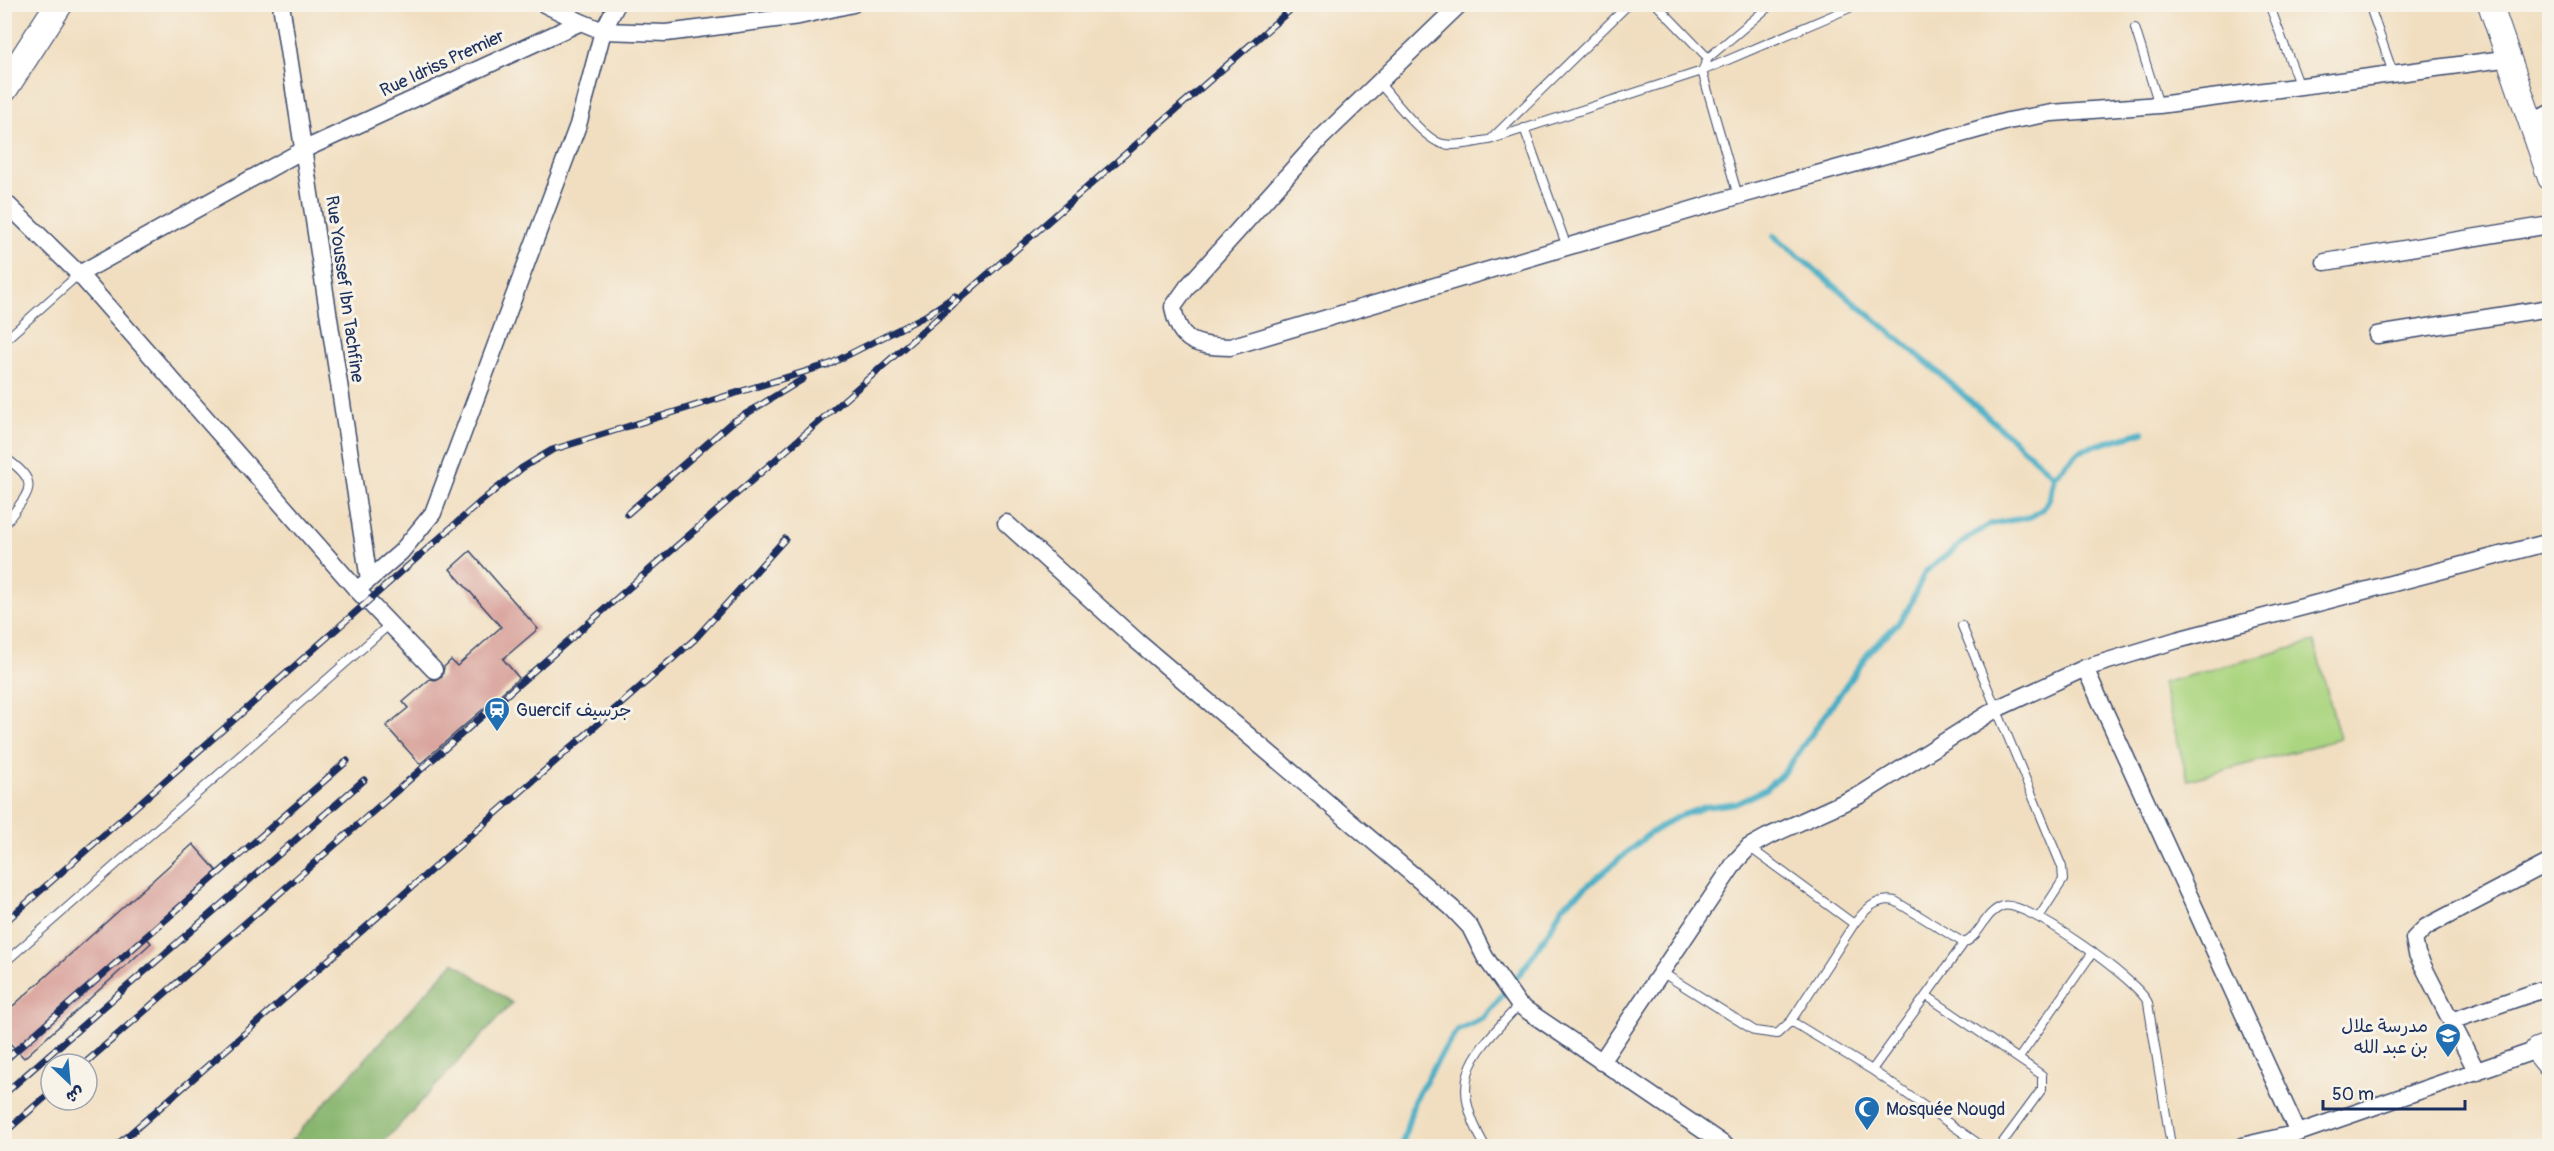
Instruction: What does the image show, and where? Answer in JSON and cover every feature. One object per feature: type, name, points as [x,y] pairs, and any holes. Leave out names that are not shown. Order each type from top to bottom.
[{"type":"main road","points":[[4,89],[59,4]]},
{"type":"street","name":"Rue Youssef Ibn Tachfine","points":[[281,4],[304,149],[363,585]]},
{"type":"street","points":[[544,4],[603,32],[666,33],[726,27],[853,4]]},
{"type":"street","points":[[363,585],[401,552],[433,513],[578,124],[603,32],[617,4]]},
{"type":"street","points":[[1460,4],[1321,138],[1188,286],[1173,307],[1176,323],[1185,337],[1202,346],[1230,347],[1738,196],[2008,121],[2052,113],[2159,105],[2511,58]]},
{"type":"street","points":[[2490,4],[2511,58],[2540,118],[2550,178]]},
{"type":"street","name":"Rue Idriss Premier","points":[[79,274],[304,149],[580,22]]},
{"type":"street","points":[[4,201],[79,274],[363,585],[390,624],[434,670]]},
{"type":"street","points":[[2325,262],[2550,225]]},
{"type":"street","points":[[2377,335],[2550,308]]},
{"type":"street","points":[[1006,524],[1138,642],[1452,908],[1470,927],[1485,957],[1519,1005],[1726,1146]]},
{"type":"street","points":[[1600,1062],[1663,973],[1736,861],[1749,847],[1860,795],[1996,709],[2085,668],[2176,640],[2550,542]]},
{"type":"street","points":[[2085,668],[2298,1133]]},
{"type":"street","points":[[2477,1072],[2417,954],[2414,939],[2426,927],[2550,862]]},
{"type":"street","points":[[2451,1022],[2550,987]]},
{"type":"street","points":[[2241,1146],[2298,1133],[2477,1072],[2545,1053]]},
{"type":"lane","points":[[1489,140],[1629,4]]},
{"type":"lane","points":[[1656,4],[1708,58]]},
{"type":"lane","points":[[1738,196],[1702,71],[1708,58],[1772,4]]},
{"type":"lane","points":[[1379,83],[1429,137],[1440,144],[1456,146],[1489,140],[1702,71],[1859,4]]},
{"type":"lane","points":[[2269,4],[2300,87]]},
{"type":"lane","points":[[2369,4],[2393,73]]},
{"type":"lane","points":[[2135,28],[2159,105]]},
{"type":"lane","points":[[1524,128],[1567,247]]},
{"type":"lane","points":[[4,341],[79,274]]},
{"type":"lane","points":[[4,457],[22,469],[30,482],[29,489],[4,526]]},
{"type":"lane","points":[[4,963],[390,624]]},
{"type":"lane","points":[[1962,626],[2062,867],[2062,880],[2039,917]]},
{"type":"lane","points":[[1749,847],[1854,924]]},
{"type":"lane","points":[[1663,973],[1755,1031],[1777,1034],[1791,1021],[1854,924],[1876,903],[1885,899],[1895,901],[1964,943]]},
{"type":"lane","points":[[1872,1070],[1964,943],[1976,935],[1990,915],[2004,905],[2011,905],[2039,917],[2093,952],[2139,988],[2148,1003],[2171,1146]]},
{"type":"lane","points":[[2019,1058],[2093,952]]},
{"type":"lane","points":[[1927,996],[2042,1074],[2042,1089],[2000,1146]]},
{"type":"lane","points":[[1485,1146],[1468,1108],[1466,1080],[1469,1065],[1519,1005]]},
{"type":"lane","points":[[1791,1021],[1872,1070],[1982,1146]]},
{"type":"green space","points":[[2314,642],[2340,739],[2188,780],[2162,683]]},
{"type":"green space","points":[[454,962],[512,1003],[380,1146],[286,1146]]},
{"type":"building","name":"Guercif جرسيف","points":[[470,551],[538,629],[503,659],[519,678],[420,764],[386,726],[408,708],[403,702],[430,679],[436,680],[442,677],[444,667],[451,660],[457,666],[501,627],[450,569]]},
{"type":"building","points":[[193,844],[217,871],[144,935],[151,943],[24,1058],[4,1037],[4,1014]]},
{"type":"waterway","points":[[1774,236],[1931,366],[2054,476]]},
{"type":"waterway","points":[[1402,1146],[1414,1101],[1444,1050],[1458,1030],[1484,1018],[1525,967],[1562,907],[1649,834],[1677,817],[1705,807],[1737,803],[1766,789],[1787,769],[1870,651],[1898,623],[1908,609],[1925,572],[1971,536],[1991,524],[2030,517],[2043,509],[2050,497],[2054,476],[2080,450],[2143,432]]},
{"type":"railway","points":[[98,1052],[1297,4]]},
{"type":"railway","points":[[826,366],[927,315],[955,296]]},
{"type":"railway","points":[[4,923],[478,504],[522,468],[552,450],[833,363]]},
{"type":"railway","points":[[627,514],[731,423],[803,379]]},
{"type":"railway","points":[[116,1146],[695,639],[785,539]]},
{"type":"railway","points":[[4,1061],[347,761]]},
{"type":"railway","points":[[4,1094],[364,780]]},
{"type":"railway","points":[[4,1133],[39,1102]]},
{"type":"place","name":"Guercif جرسيف","points":[[497,733]]},
{"type":"place","name":"مدرسة علال بن عبد الله","points":[[2448,1059]]},
{"type":"place","name":"Mosquée Nougd","points":[[1867,1132]]}]
